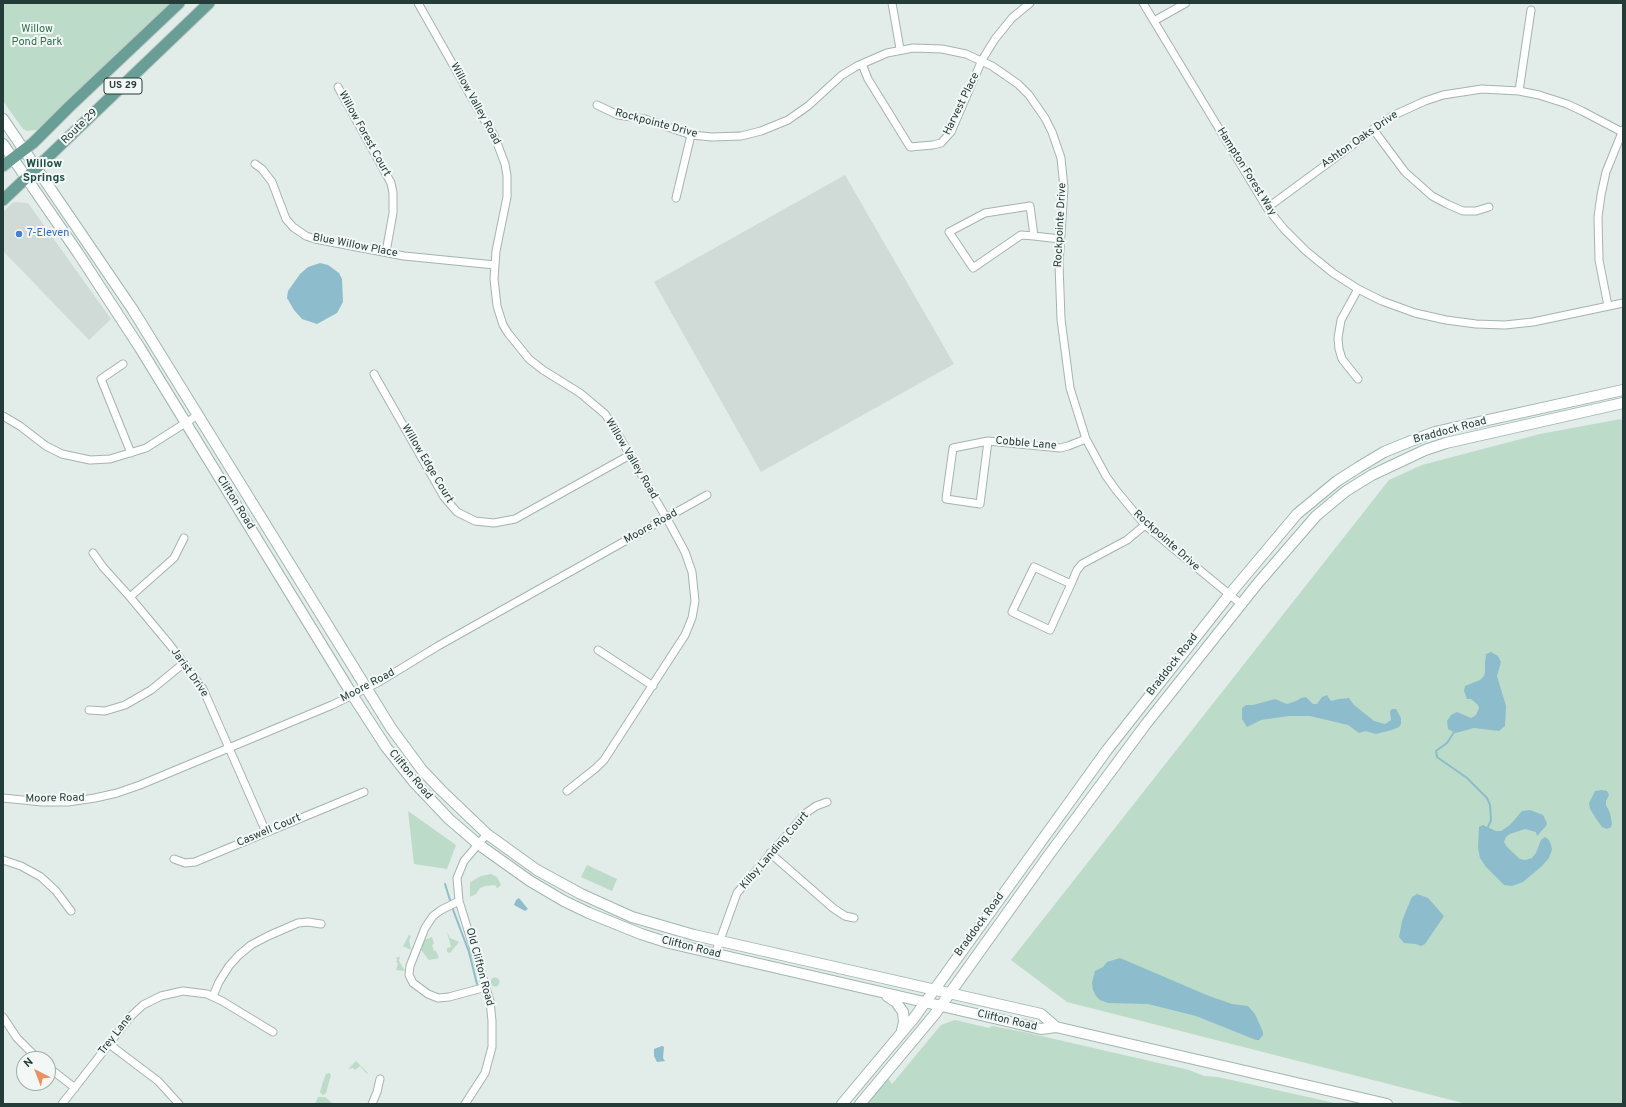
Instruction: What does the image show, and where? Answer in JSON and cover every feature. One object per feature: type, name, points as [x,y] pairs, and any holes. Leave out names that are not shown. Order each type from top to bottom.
[{"type":"main road","name":"Route 29","points":[[3,166],[24,150],[179,3]]},
{"type":"main road","name":"Route 29","points":[[3,200],[209,3]]},
{"type":"main road","name":"Clifton Road","points":[[3,119],[134,310],[365,689],[391,728],[422,770],[460,810],[487,834],[537,870],[581,894],[632,916],[694,935],[1041,1014],[1056,1027]]},
{"type":"main road","name":"Clifton Road","points":[[3,144],[78,253],[140,348],[372,727],[405,771],[449,819],[478,844],[530,882],[589,913],[641,934],[715,954],[1041,1029],[1056,1027],[1387,1104]]},
{"type":"main road","name":"Braddock Road","points":[[842,1104],[925,1002],[1107,750],[1229,595],[1297,514],[1337,481],[1384,452],[1435,432],[1623,390]]},
{"type":"main road","name":"Braddock Road","points":[[860,1104],[942,1005],[1048,856],[1146,724],[1241,604],[1297,536],[1316,516],[1346,491],[1388,466],[1446,443],[1623,403]]},
{"type":"main road","points":[[874,990],[896,1002],[902,1009],[904,1022],[902,1032]]},
{"type":"street","name":"Willow Valley Road","points":[[418,3],[494,135],[502,154],[507,176],[507,196],[497,245],[495,265],[495,297],[500,315],[508,333],[523,354],[535,364],[580,392],[597,406],[612,424],[666,518],[690,564],[694,582],[695,602],[692,618],[685,635],[604,760],[567,791]]},
{"type":"street","points":[[892,3],[900,49]]},
{"type":"street","name":"Harvest Place","points":[[862,64],[868,79],[910,147],[941,143],[951,132],[982,60],[1003,28],[1012,18],[1030,3]]},
{"type":"street","name":"Hampton Forest Way","points":[[1143,3],[1267,208],[1284,229],[1306,251],[1333,273],[1358,289],[1382,301],[1415,313],[1446,320],[1476,324],[1505,325],[1533,322],[1623,303]]},
{"type":"street","points":[[1154,21],[1186,3]]},
{"type":"street","points":[[1519,91],[1531,10]]},
{"type":"street","name":"Rockpointe Drive","points":[[598,105],[618,115],[645,120],[690,135],[718,137],[741,136],[776,126],[800,112],[842,76],[862,64],[900,49],[942,49],[966,54],[982,60],[1003,72],[1029,95],[1042,112],[1052,132],[1061,158],[1064,188],[1060,239],[1059,296],[1066,367],[1075,406],[1086,438],[1106,476],[1145,525],[1241,604]]},
{"type":"street","name":"Willow Forest Court","points":[[338,87],[391,183],[393,193],[393,213],[386,252]]},
{"type":"street","name":"Ashton Oaks Drive","points":[[1267,208],[1373,129],[1405,109],[1443,95],[1482,89],[1519,91],[1539,95],[1567,104],[1622,131]]},
{"type":"street","points":[[1373,129],[1405,172],[1432,196],[1463,210],[1476,210],[1489,207]]},
{"type":"street","points":[[1608,306],[1599,260],[1598,217],[1606,172],[1622,131]]},
{"type":"street","points":[[676,198],[690,135]]},
{"type":"street","name":"Blue Willow Place","points":[[255,164],[262,169],[272,182],[286,219],[297,230],[315,239],[404,256],[495,265]]},
{"type":"street","points":[[1034,236],[1030,206],[985,213],[949,232],[973,268],[1021,235],[1060,239]]},
{"type":"street","points":[[1358,289],[1341,320],[1338,338],[1342,359],[1358,379]]},
{"type":"street","points":[[123,364],[101,379],[131,453]]},
{"type":"street","name":"Willow Edge Court","points":[[374,374],[444,497],[457,512],[475,521],[494,523],[515,519],[630,455]]},
{"type":"street","points":[[3,416],[20,426],[46,446],[62,454],[90,460],[110,459],[146,448],[198,415]]},
{"type":"street","name":"Cobble Lane","points":[[988,441],[980,504],[946,499],[953,448],[988,441],[1060,448],[1086,438]]},
{"type":"street","name":"Moore Road","points":[[3,798],[42,802],[68,802],[117,793],[140,785],[352,696],[707,495]]},
{"type":"street","points":[[1071,584],[1034,567],[1012,612],[1050,630],[1071,584],[1077,570],[1082,564],[1127,540],[1145,525]]},
{"type":"street","points":[[130,597],[174,558],[184,538]]},
{"type":"street","name":"Jarist Drive","points":[[93,553],[103,567],[130,597],[184,663],[203,689],[266,832]]},
{"type":"street","points":[[598,650],[653,686]]},
{"type":"street","points":[[89,710],[105,711],[125,706],[151,690],[184,663]]},
{"type":"street","name":"Caswell Court","points":[[174,859],[185,863],[195,862],[364,792]]},
{"type":"street","name":"Kilby Landing Court","points":[[715,954],[737,893],[806,813],[816,806],[827,802]]},
{"type":"street","name":"Old Clifton Road","points":[[465,1104],[485,1073],[492,1047],[491,1007],[459,901],[457,878],[464,861],[487,834]]},
{"type":"street","points":[[770,853],[833,908],[845,916],[854,918]]},
{"type":"street","points":[[3,860],[21,866],[41,877],[56,891],[71,911]]},
{"type":"street","points":[[459,901],[433,916],[424,928],[410,966],[409,975],[413,982],[428,994],[438,998],[486,987]]},
{"type":"street","points":[[213,996],[219,982],[229,966],[239,954],[251,945],[298,923],[308,922],[321,924]]},
{"type":"street","name":"Trey Lane","points":[[62,1104],[130,1017],[143,1005],[168,993],[183,991],[213,996],[273,1032]]},
{"type":"street","points":[[3,1017],[17,1038],[30,1051]]},
{"type":"street","points":[[109,1044],[158,1081],[179,1104]]},
{"type":"street","points":[[56,1073],[75,1088]]},
{"type":"street","points":[[372,1104],[380,1080]]},
{"type":"shaded area","points":[[845,175],[954,364],[761,472],[654,282]]},
{"type":"shaded area","points":[[13,202],[28,203],[111,319],[89,340],[3,251],[3,212]]},
{"type":"green space","name":"Willow Pond Park","points":[[3,3],[178,3],[46,126],[36,130],[27,131],[23,129],[3,101]]},
{"type":"green space","points":[[1621,419],[1623,424],[1623,1104],[1467,1104],[1067,1002],[1011,960],[1389,480],[1422,465],[1540,434]]},
{"type":"green space","points":[[408,811],[456,845],[447,869],[414,864]]},
{"type":"green space","points":[[587,865],[617,879],[612,891],[581,877]]},
{"type":"green space","points":[[491,874],[497,877],[501,885],[497,888],[495,885],[485,886],[480,888],[476,894],[470,897],[470,883],[481,876]]},
{"type":"green space","points":[[447,932],[450,938],[459,942],[450,953],[447,952],[447,948],[451,947]]},
{"type":"green space","points":[[409,935],[411,936],[409,940],[411,950],[403,946]]},
{"type":"green space","points":[[432,937],[434,951],[436,951],[439,958],[429,960],[421,950],[424,940]]},
{"type":"green space","points":[[396,957],[400,957],[399,961],[405,971],[396,970],[398,963],[396,962]]},
{"type":"green space","points":[[495,977],[500,982],[495,987],[490,982]]},
{"type":"green space","points":[[955,1020],[989,1028],[992,1026],[1024,1032],[1189,1070],[1204,1076],[1218,1077],[1339,1104],[860,1104],[885,1074],[892,1084],[941,1025]]},
{"type":"green space","points":[[356,1061],[368,1073],[367,1074],[360,1066],[355,1070],[353,1068],[348,1069]]},
{"type":"green space","points":[[329,1073],[331,1075],[326,1093],[323,1095],[320,1092],[326,1074]]},
{"type":"green space","points":[[318,1097],[325,1097],[333,1104],[315,1104]]},
{"type":"water","points":[[320,263],[328,265],[339,273],[342,279],[343,302],[337,313],[317,324],[302,319],[294,310],[287,298],[288,291],[300,274],[308,267]]},
{"type":"water","points":[[1491,652],[1498,656],[1501,662],[1497,676],[1506,706],[1505,726],[1499,731],[1474,728],[1456,733],[1448,729],[1447,721],[1451,715],[1457,712],[1471,718],[1476,715],[1479,708],[1478,705],[1471,699],[1467,699],[1464,691],[1465,686],[1480,680],[1484,676],[1486,654]]},
{"type":"water","points":[[1327,695],[1331,701],[1349,698],[1354,705],[1374,721],[1385,724],[1391,720],[1390,711],[1392,709],[1396,709],[1401,718],[1401,724],[1399,727],[1392,730],[1376,734],[1365,731],[1359,733],[1348,725],[1310,716],[1289,716],[1261,720],[1247,727],[1242,719],[1242,708],[1246,705],[1253,705],[1275,699],[1287,704],[1306,697],[1313,704],[1317,704],[1322,697]]},
{"type":"water","points":[[1595,791],[1607,791],[1609,795],[1606,805],[1610,813],[1612,824],[1611,827],[1607,829],[1602,827],[1597,820],[1590,809],[1589,803]]},
{"type":"water","points":[[1530,810],[1543,815],[1547,823],[1546,826],[1537,836],[1536,832],[1525,829],[1510,834],[1506,837],[1504,842],[1507,847],[1520,859],[1525,860],[1532,858],[1536,853],[1541,840],[1545,837],[1549,840],[1552,850],[1549,858],[1542,866],[1523,882],[1512,886],[1504,885],[1486,867],[1480,858],[1478,848],[1479,827],[1483,825],[1496,831],[1501,831],[1510,825],[1522,811]]},
{"type":"water","points":[[1417,894],[1428,898],[1444,916],[1425,944],[1421,946],[1404,943],[1399,937],[1402,921],[1408,906],[1412,897]]},
{"type":"water","points":[[519,898],[528,909],[525,911],[514,905],[516,900]]},
{"type":"water","points":[[1120,958],[1209,996],[1232,1004],[1248,1006],[1255,1014],[1263,1035],[1259,1040],[1256,1040],[1196,1016],[1148,1004],[1108,1003],[1100,1000],[1093,990],[1092,983],[1095,971],[1103,967],[1107,962]]},
{"type":"water","points":[[662,1046],[664,1047],[663,1058],[665,1061],[657,1062],[654,1056],[654,1049]]},
{"type":"waterway","points":[[1454,732],[1447,743],[1436,751],[1437,757],[1467,778],[1487,798],[1490,805],[1491,820],[1488,827]]},
{"type":"waterway","points":[[445,884],[450,900]]},
{"type":"waterway","points":[[452,907],[469,952],[477,984]]},
{"type":"place","name":"7-Eleven","points":[[19,234]]},
{"type":"district","name":"Willow Springs","points":[[44,172]]}]
